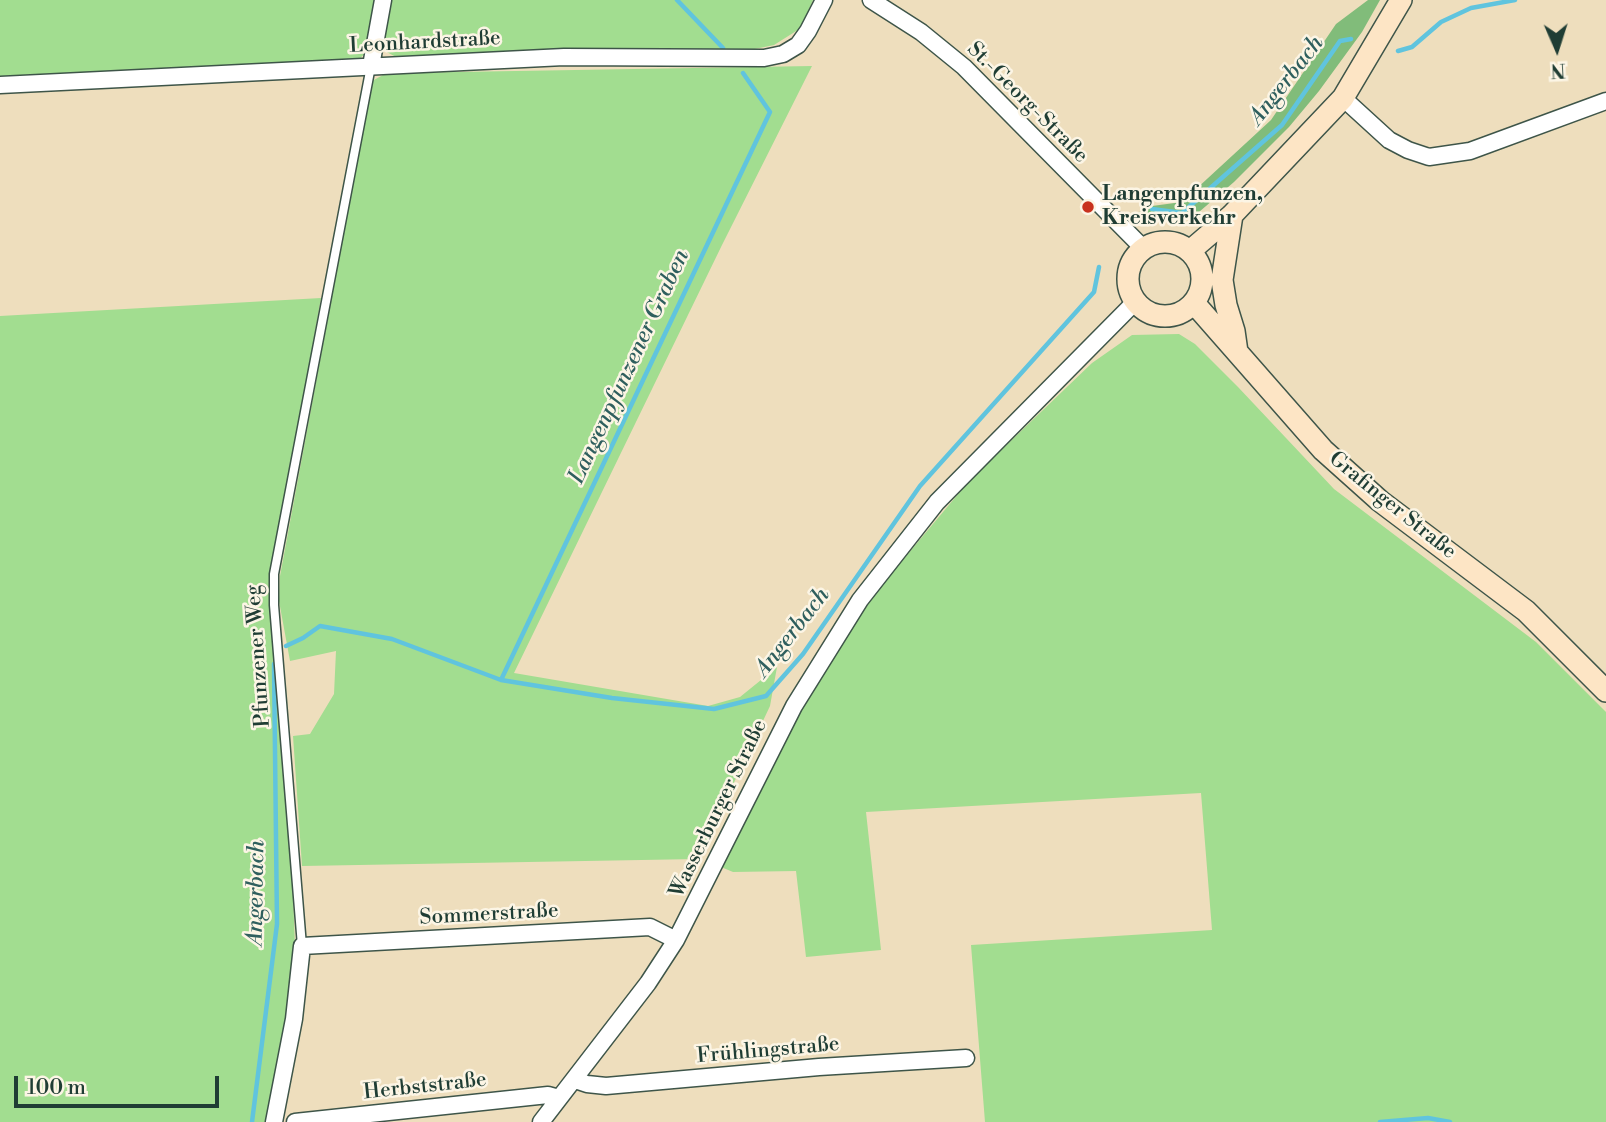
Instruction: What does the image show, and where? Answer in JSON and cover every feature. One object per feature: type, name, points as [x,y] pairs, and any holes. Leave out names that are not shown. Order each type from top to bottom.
[{"type":"main road","points":[[1190,251],[1232,215],[1343,97],[1401,0]]},
{"type":"main road","points":[[1232,215],[1222,280],[1237,352]]},
{"type":"main road","points":[[1167,241],[1190,251],[1202,270],[1200,293],[1194,303],[1185,310],[1164,316],[1153,314],[1135,302],[1130,291],[1129,268],[1143,248],[1167,241]]},
{"type":"main road","name":"Grafinger Straße","points":[[1194,303],[1323,450],[1380,501],[1526,611],[1606,691]]},
{"type":"street","points":[[371,66],[383,0]]},
{"type":"street","name":"Leonhardstraße","points":[[0,85],[564,57],[764,58],[783,54],[798,45],[824,0]]},
{"type":"street","name":"St.-Georg-Straße","points":[[871,0],[921,32],[964,67],[1143,248]]},
{"type":"street","points":[[1343,97],[1389,140],[1429,157],[1470,151],[1606,101]]},
{"type":"street","name":"Wasserburger Straße","points":[[541,1122],[648,983],[676,940],[794,706],[860,600],[937,502],[1135,302]]},
{"type":"street","name":"Sommerstraße","points":[[302,946],[650,927],[676,940]]},
{"type":"street","name":"Pfunzener Weg","points":[[274,1122],[294,1019],[302,946]]},
{"type":"street","name":"Frühlingstraße","points":[[575,1080],[606,1086],[966,1058]]},
{"type":"street","name":"Herbststraße","points":[[296,1122],[548,1095],[559,1098]]},
{"type":"lane","name":"Pfunzener Weg","points":[[302,946],[274,605],[274,574],[371,66]]},
{"type":"green space","points":[[0,0],[377,0],[368,51],[358,60],[0,79]]},
{"type":"green space","points":[[387,0],[813,0],[801,28],[774,45],[745,51],[398,58],[381,49]]},
{"type":"green space","points":[[1368,0],[1380,0],[1362,32],[1319,91],[1289,127],[1234,182],[1199,212],[1177,221],[1135,214],[1152,206],[1182,202],[1271,120],[1336,24]]},
{"type":"green space","points":[[812,66],[514,673],[708,706],[740,697],[777,667],[770,706],[698,859],[302,866],[293,736],[310,734],[334,694],[336,651],[290,661],[279,601],[280,576],[372,81],[383,75],[397,73]]},
{"type":"green space","points":[[321,298],[269,592],[276,648],[295,946],[289,1012],[266,1122],[0,1122],[0,316]]},
{"type":"green space","points":[[1179,334],[1195,344],[1238,387],[1334,489],[1536,642],[1606,712],[1606,1122],[985,1122],[971,945],[1212,930],[1201,793],[866,812],[881,950],[806,957],[796,871],[733,872],[721,867],[773,762],[830,658],[881,586],[969,481],[1092,363],[1132,335]]},
{"type":"waterway","points":[[677,0],[723,48]]},
{"type":"waterway","name":"Angerbach","points":[[1398,51],[1412,47],[1441,22],[1471,8],[1515,0]]},
{"type":"waterway","name":"Angerbach","points":[[1152,209],[1182,213],[1282,125],[1340,41],[1351,39]]},
{"type":"waterway","name":"Langenpfunzener Graben","points":[[501,680],[770,112],[743,73]]},
{"type":"waterway","name":"Angerbach","points":[[286,646],[320,626],[392,639],[501,680],[612,698],[714,709],[766,696],[803,654],[920,486],[1094,292],[1099,267]]},
{"type":"waterway","name":"Angerbach","points":[[252,1122],[277,924],[274,664]]},
{"type":"waterway","points":[[1380,1122],[1428,1118],[1450,1122]]},
{"type":"place","name":"Langenpfunzen, Kreisverkehr","points":[[1088,207]]}]
